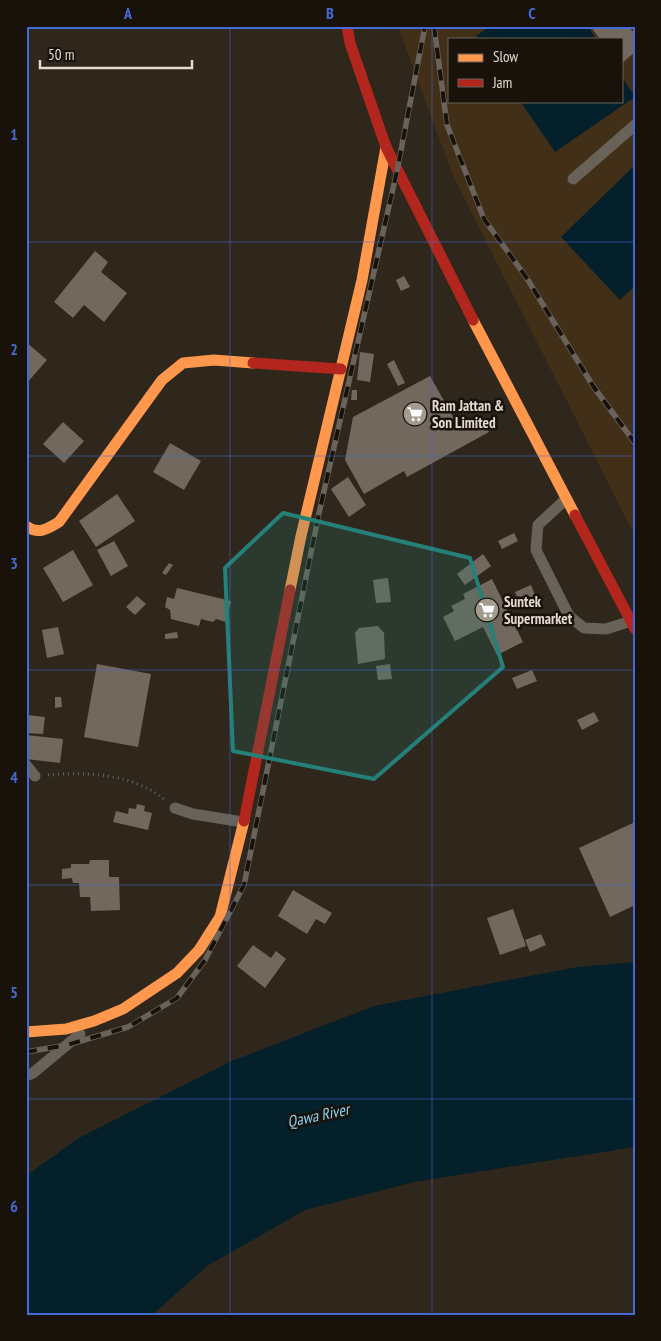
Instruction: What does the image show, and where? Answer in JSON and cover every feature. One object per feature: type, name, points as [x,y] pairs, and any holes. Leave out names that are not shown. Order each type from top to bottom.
[{"type":"street","points":[[347,26],[350,43],[386,147],[525,421],[633,625]]},
{"type":"street","points":[[26,1032],[66,1029],[94,1021],[123,1008],[149,993],[177,974],[199,950],[220,917],[243,822],[301,536],[362,280],[386,147]]},
{"type":"street","points":[[26,526],[30,529],[43,531],[58,522],[162,380],[184,363],[214,360],[341,369]]},
{"type":"lane","points":[[573,179],[635,125]]},
{"type":"lane","points":[[566,499],[538,525],[536,550],[569,616],[584,628],[633,625]]},
{"type":"lane","points":[[26,765],[35,776]]},
{"type":"lane","points":[[175,808],[193,814],[243,822]]},
{"type":"lane","points":[[26,1076],[33,1073],[94,1021]]},
{"type":"path","points":[[35,776],[70,773],[112,776],[131,781],[154,792],[175,808]]},
{"type":"highlighted area","points":[[283,513],[470,558],[503,667],[374,779],[233,751],[225,568]]},
{"type":"shaded area","points":[[398,26],[635,26],[635,536],[453,176]]},
{"type":"water","points":[[490,26],[588,26],[595,38],[477,38],[476,36]]},
{"type":"water","points":[[624,80],[635,97],[555,152],[521,102],[624,102]]},
{"type":"water","points":[[635,165],[635,286],[620,300],[561,237]]},
{"type":"water","name":"Qawa River","points":[[635,962],[635,1147],[414,1182],[305,1210],[207,1266],[152,1315],[26,1315],[26,1176],[77,1139],[232,1061],[374,1006],[577,967]]},
{"type":"building","points":[[628,26],[635,34],[635,52],[624,61],[624,38],[599,38],[591,27]]},
{"type":"building","points":[[95,251],[108,262],[101,272],[127,293],[104,322],[84,305],[73,318],[54,302]]},
{"type":"building","points":[[404,276],[410,287],[401,291],[396,280]]},
{"type":"building","points":[[26,342],[47,360],[26,384]]},
{"type":"building","points":[[360,352],[374,354],[370,382],[357,380]]},
{"type":"building","points":[[394,360],[405,383],[398,386],[387,364]]},
{"type":"building","points":[[430,376],[460,429],[482,418],[489,432],[407,477],[404,471],[364,494],[345,460],[353,417]]},
{"type":"building","points":[[352,390],[357,390],[357,400],[351,400]]},
{"type":"building","points":[[63,422],[84,441],[64,463],[43,444]]},
{"type":"building","points":[[170,443],[201,461],[184,490],[153,472]]},
{"type":"building","points":[[348,477],[366,505],[349,517],[331,489]]},
{"type":"building","points":[[117,494],[135,521],[96,547],[79,521]]},
{"type":"building","points":[[514,533],[518,541],[502,549],[498,541]]},
{"type":"building","points":[[114,541],[128,566],[111,576],[97,550]]},
{"type":"building","points":[[73,550],[93,585],[63,602],[43,568]]},
{"type":"building","points":[[483,554],[491,566],[465,585],[457,574]]},
{"type":"building","points":[[169,563],[173,565],[166,575],[162,573]]},
{"type":"building","points":[[388,578],[391,602],[376,603],[373,580]]},
{"type":"building","points":[[492,579],[523,642],[497,655],[483,627],[455,641],[443,617],[454,611],[451,606],[465,599],[463,594]]},
{"type":"building","points":[[531,585],[538,602],[522,609],[515,592]]},
{"type":"building","points":[[177,588],[231,601],[226,622],[216,619],[213,622],[201,619],[199,626],[171,619],[170,610],[165,607],[167,597],[174,599]]},
{"type":"building","points":[[137,596],[146,604],[135,615],[126,607]]},
{"type":"building","points":[[378,626],[384,633],[385,659],[358,664],[355,633],[359,628]]},
{"type":"building","points":[[58,627],[64,654],[47,658],[42,630]]},
{"type":"building","points":[[177,632],[178,638],[165,639],[165,634]]},
{"type":"building","points":[[97,664],[151,674],[138,747],[84,737]]},
{"type":"building","points":[[390,664],[392,679],[378,680],[376,666]]},
{"type":"building","points":[[532,670],[537,681],[517,689],[512,678]]},
{"type":"building","points":[[55,697],[61,697],[62,707],[55,708]]},
{"type":"building","points":[[594,712],[599,721],[582,730],[577,720]]},
{"type":"building","points":[[27,715],[45,717],[43,734],[26,733]]},
{"type":"building","points":[[26,735],[63,739],[60,763],[26,759]]},
{"type":"building","points":[[137,804],[145,806],[144,811],[152,813],[148,830],[113,822],[116,811],[128,814],[129,808],[136,809]]},
{"type":"building","points":[[635,822],[635,905],[610,917],[579,848]]},
{"type":"building","points":[[90,860],[109,860],[109,877],[119,877],[120,910],[91,911],[90,897],[80,897],[79,883],[73,883],[72,878],[62,879],[62,869],[71,868],[71,864],[89,864]]},
{"type":"building","points":[[293,890],[332,913],[325,924],[316,919],[307,934],[278,916]]},
{"type":"building","points":[[513,909],[526,946],[500,955],[487,918]]},
{"type":"building","points":[[541,934],[546,945],[530,952],[525,940]]},
{"type":"building","points":[[253,945],[271,958],[276,951],[286,959],[265,988],[237,966]]},
{"type":"railway","points":[[26,1052],[67,1045],[128,1027],[177,998],[205,960],[244,885],[319,513],[397,171],[425,26]]},
{"type":"railway","points":[[434,26],[447,125],[484,219],[526,277],[593,386],[635,443]]},
{"type":"traffic: slow","points":[[290,590],[301,536],[362,280],[386,147]]},
{"type":"traffic: slow","points":[[473,320],[575,515]]},
{"type":"traffic: slow","points":[[26,526],[39,531],[59,522],[162,380],[183,363],[214,360],[253,363]]},
{"type":"traffic: slow","points":[[26,1032],[66,1029],[94,1021],[123,1009],[177,973],[199,950],[220,917],[244,821]]},
{"type":"traffic: jam","points":[[347,26],[350,43],[386,147],[473,320]]},
{"type":"traffic: jam","points":[[253,363],[341,369]]},
{"type":"traffic: jam","points":[[575,515],[635,629]]},
{"type":"traffic: jam","points":[[244,821],[290,590]]},
{"type":"place","name":"Ram Jattan & Son Limited","points":[[415,414]]},
{"type":"place","name":"Suntek Supermarket","points":[[487,610]]}]
